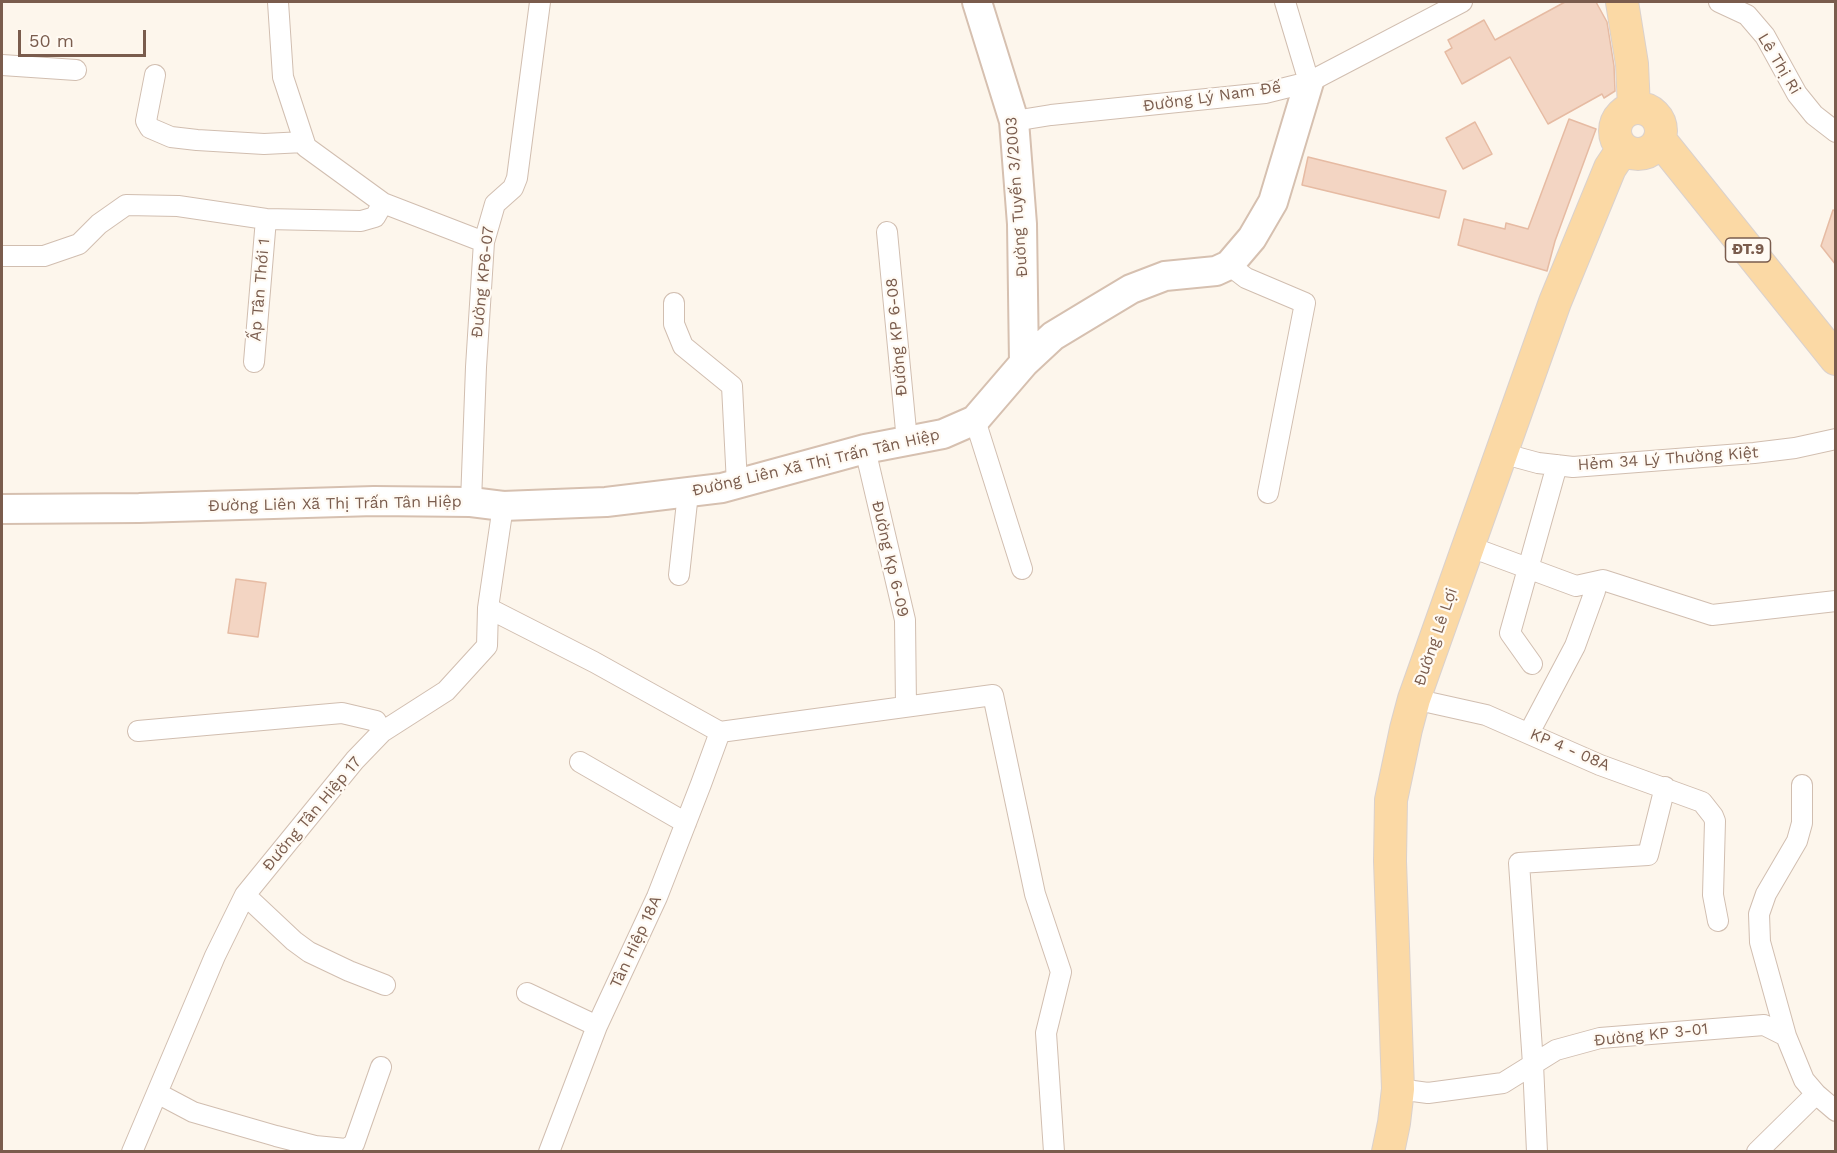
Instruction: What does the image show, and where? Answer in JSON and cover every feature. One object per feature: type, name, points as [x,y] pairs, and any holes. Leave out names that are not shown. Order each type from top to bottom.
[{"type":"main road","points":[[1622,2],[1632,64],[1634,108]]},
{"type":"main road","points":[[1642,108],[1657,116],[1661,123],[1660,140],[1647,153],[1638,154],[1622,150],[1615,132],[1616,123],[1627,111],[1642,108]]},
{"type":"main road","name":"ĐT.9","points":[[1660,140],[1836,359]]},
{"type":"main road","name":"Đường Lê Lợi","points":[[1388,1152],[1398,1089],[1390,861],[1391,800],[1414,699],[1555,302],[1610,168],[1622,150]]},
{"type":"street","points":[[278,2],[284,77],[306,147],[383,203],[484,242]]},
{"type":"street","name":"Đường KP6-07","points":[[471,502],[484,242],[495,204],[513,188],[517,178],[540,2]]},
{"type":"street","name":"Đường Tuyến 3/2003","points":[[976,2],[1014,121],[1022,224],[1024,363]]},
{"type":"street","points":[[1268,494],[1305,303],[1246,278],[1229,265],[1252,238],[1273,202],[1310,82],[1285,2]]},
{"type":"street","name":"Đường Lý Nam Đế","points":[[1014,121],[1051,115],[1265,93],[1310,82],[1433,9],[1462,2]]},
{"type":"street","name":"Lê Thị Ri","points":[[1719,2],[1747,15],[1765,36],[1797,94],[1814,115],[1836,132]]},
{"type":"street","points":[[2,65],[76,70]]},
{"type":"street","points":[[155,75],[146,121],[150,129],[171,137],[197,140],[264,144],[304,142]]},
{"type":"street","name":"Ấp Tân Thới 1","points":[[2,256],[44,256],[79,244],[99,224],[126,205],[178,206],[266,219],[361,221],[375,217],[383,203]]},
{"type":"street","name":"Ấp Tân Thới 1","points":[[254,362],[266,219]]},
{"type":"street","name":"Đường KP 6-08","points":[[887,232],[907,441]]},
{"type":"street","name":"Đường Liên Xã Thị Trấn Tân Hiệp","points":[[2,509],[140,508],[374,501],[471,502],[502,506],[606,502],[688,493],[737,484],[865,449],[943,434],[975,420],[1024,363],[1053,336],[1131,289],[1165,276],[1215,271],[1229,265]]},
{"type":"street","points":[[674,303],[674,324],[683,346],[732,386],[737,484]]},
{"type":"street","points":[[975,420],[1022,569]]},
{"type":"street","name":"Hẻm 34 Lý Thường Kiệt","points":[[1501,453],[1538,463],[1573,466],[1754,453],[1836,440]]},
{"type":"street","name":"Đường Kp 6-09","points":[[865,449],[905,620],[906,706]]},
{"type":"street","points":[[1532,664],[1510,633],[1557,465]]},
{"type":"street","points":[[679,575],[688,493]]},
{"type":"street","name":"Đường Tân Hiệp 17","points":[[132,1152],[215,957],[245,895],[355,760],[382,732],[446,691],[487,646],[488,608],[502,506]]},
{"type":"street","points":[[1468,546],[1576,586],[1603,580],[1712,615],[1836,601]]},
{"type":"street","points":[[1529,733],[1575,646],[1595,591],[1591,583]]},
{"type":"street","points":[[488,608],[594,662],[720,732],[993,695],[1035,894],[1061,972],[1046,1033],[1054,1152]]},
{"type":"street","name":"KP 4 - 08A","points":[[1414,699],[1486,715],[1600,765],[1702,802],[1713,816],[1714,821],[1713,894],[1718,921]]},
{"type":"street","points":[[138,731],[342,713],[376,721],[382,732]]},
{"type":"street","name":"Tân Hiệp 18A","points":[[549,1152],[597,1026],[657,897],[720,732]]},
{"type":"street","points":[[580,762],[686,823]]},
{"type":"street","points":[[1802,784],[1802,823],[1797,841],[1766,894],[1759,914],[1760,942],[1786,1036],[1804,1080],[1836,1111]]},
{"type":"street","points":[[1537,1152],[1519,863],[1648,855],[1665,787]]},
{"type":"street","points":[[245,895],[309,952],[385,985]]},
{"type":"street","points":[[527,993],[597,1026]]},
{"type":"street","name":"Đường KP 3-01","points":[[1398,1089],[1428,1093],[1503,1083],[1557,1050],[1600,1038],[1764,1025],[1786,1036]]},
{"type":"street","points":[[157,1093],[193,1112],[315,1146],[346,1149],[354,1144],[381,1067]]},
{"type":"street","points":[[1757,1152],[1816,1094]]},
{"type":"building","points":[[1565,2],[1596,2],[1607,22],[1614,66],[1615,91],[1604,98],[1602,94],[1548,124],[1510,57],[1462,84],[1445,52],[1452,48],[1448,40],[1484,20],[1495,40]]},
{"type":"building","points":[[1569,119],[1596,129],[1555,241],[1547,271],[1458,245],[1464,219],[1505,229],[1506,223],[1528,229]]},
{"type":"building","points":[[1475,122],[1492,154],[1463,169],[1446,138]]},
{"type":"building","points":[[1308,157],[1446,191],[1439,218],[1302,185]]},
{"type":"building","points":[[1833,210],[1836,211],[1836,265],[1821,246]]},
{"type":"building","points":[[236,579],[266,583],[258,637],[228,633]]}]
